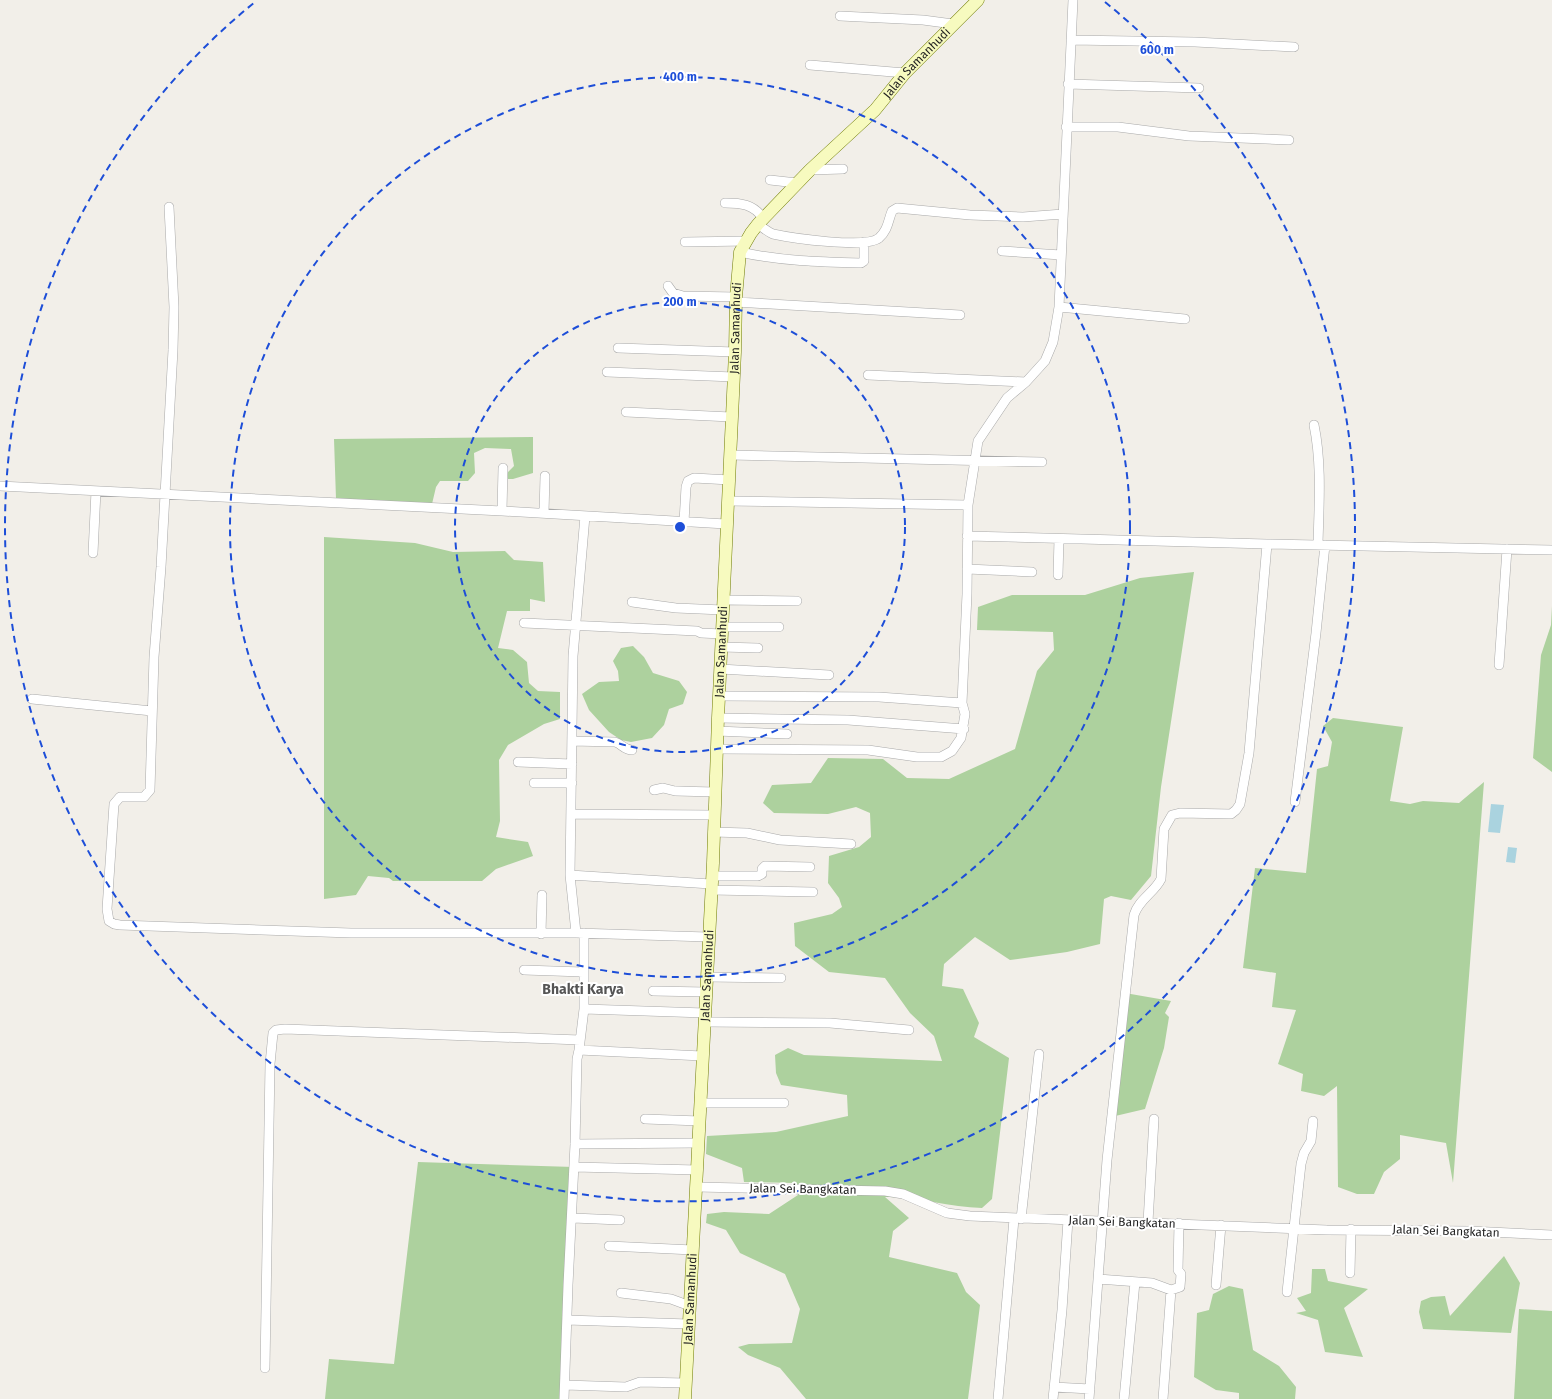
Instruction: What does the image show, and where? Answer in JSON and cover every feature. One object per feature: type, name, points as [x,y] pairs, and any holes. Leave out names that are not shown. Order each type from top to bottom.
[{"type":"street","name":"Jalan Samanhudi","points":[[685,1399],[698,1170],[726,524],[730,480],[736,300],[740,252],[760,221],[810,170],[875,110],[905,73],[978,0]]},
{"type":"street","points":[[716,749],[868,750],[909,757],[941,757],[952,751],[958,744],[964,729],[965,714],[962,703],[968,505],[978,441],[990,421],[1007,398],[1026,382],[1045,361],[1053,342],[1060,307],[1066,127],[1073,0]]},
{"type":"street","points":[[840,16],[923,20],[953,24]]},
{"type":"street","points":[[1071,40],[1195,42],[1294,47]]},
{"type":"street","points":[[810,65],[905,73]]},
{"type":"street","points":[[1068,84],[1198,88]]},
{"type":"street","points":[[1066,127],[1118,127],[1189,136],[1289,140]]},
{"type":"street","points":[[810,170],[843,169]]},
{"type":"street","points":[[770,180],[797,183]]},
{"type":"street","points":[[725,203],[747,204],[754,207],[760,221],[771,233],[802,239],[841,243],[864,242],[880,238],[889,224],[892,211],[897,208],[970,215],[1023,216],[1063,214]]},
{"type":"street","points":[[169,207],[174,307],[152,711],[150,790],[144,797],[120,797],[117,799],[112,809],[106,909],[107,917],[114,924],[351,934],[580,933],[708,937]]},
{"type":"street","points":[[685,242],[747,241]]},
{"type":"street","points":[[740,252],[772,258],[817,262],[862,263],[864,261],[864,242]]},
{"type":"street","points":[[1002,251],[1061,255]]},
{"type":"street","points":[[668,286],[673,293],[683,296],[960,315]]},
{"type":"street","points":[[1060,307],[1185,319]]},
{"type":"street","points":[[618,348],[735,352]]},
{"type":"street","points":[[607,372],[734,377]]},
{"type":"street","points":[[868,375],[1026,382]]},
{"type":"street","points":[[626,412],[731,417]]},
{"type":"street","points":[[1295,802],[1316,633],[1321,544],[1317,443],[1314,425]]},
{"type":"street","points":[[730,455],[1042,462]]},
{"type":"street","points":[[502,511],[503,468]]},
{"type":"street","points":[[544,513],[545,476]]},
{"type":"street","points":[[684,522],[686,487],[688,481],[694,478],[730,480]]},
{"type":"street","points":[[0,486],[544,513],[726,524]]},
{"type":"street","points":[[93,553],[96,491]]},
{"type":"street","points":[[728,501],[968,505]]},
{"type":"street","points":[[564,1399],[576,1144],[577,1059],[584,1010],[584,972],[580,933],[570,875],[573,656],[585,516]]},
{"type":"street","points":[[967,536],[1552,550]]},
{"type":"street","points":[[1058,575],[1059,539]]},
{"type":"street","points":[[1089,1399],[1102,1221],[1114,1087],[1134,914],[1136,907],[1158,886],[1161,879],[1164,829],[1172,815],[1180,813],[1230,814],[1236,810],[1240,804],[1248,753],[1267,544]]},
{"type":"street","points":[[1499,666],[1507,549]]},
{"type":"street","points":[[967,569],[1032,572]]},
{"type":"street","points":[[632,602],[676,608],[797,601]]},
{"type":"street","points":[[524,623],[628,626],[697,630],[701,634],[779,627]]},
{"type":"street","points":[[721,647],[758,648]]},
{"type":"street","points":[[720,669],[829,675]]},
{"type":"street","points":[[719,696],[879,697],[962,703]]},
{"type":"street","points":[[32,699],[152,711]]},
{"type":"street","points":[[718,718],[848,720],[964,729]]},
{"type":"street","points":[[717,731],[787,734]]},
{"type":"street","points":[[572,741],[615,742],[624,748],[632,750]]},
{"type":"street","points":[[518,762],[572,764]]},
{"type":"street","points":[[534,783],[572,783]]},
{"type":"street","points":[[654,790],[663,788],[675,791],[715,792]]},
{"type":"street","points":[[572,814],[714,815]]},
{"type":"street","points":[[713,832],[747,832],[780,840],[851,844]]},
{"type":"street","points":[[711,884],[758,876],[762,874],[762,869],[765,866],[810,867]]},
{"type":"street","points":[[570,875],[813,892]]},
{"type":"street","points":[[541,934],[542,895]]},
{"type":"street","points":[[524,970],[584,972]]},
{"type":"street","points":[[707,977],[781,978]]},
{"type":"street","points":[[653,991],[706,992]]},
{"type":"street","points":[[584,1010],[830,1023],[909,1030]]},
{"type":"street","points":[[265,1368],[270,1064],[273,1033],[276,1030],[285,1029],[580,1040]]},
{"type":"street","points":[[579,1050],[702,1056]]},
{"type":"street","points":[[998,1399],[1017,1219],[1039,1054]]},
{"type":"street","points":[[700,1104],[784,1104]]},
{"type":"street","points":[[645,1119],[700,1121]]},
{"type":"street","points":[[1148,1222],[1154,1119]]},
{"type":"street","points":[[1287,1292],[1301,1164],[1304,1153],[1311,1141],[1313,1121]]},
{"type":"street","points":[[576,1144],[699,1143]]},
{"type":"street","points":[[574,1167],[698,1170]]},
{"type":"street","name":"Jalan Sei Bangkatan","points":[[697,1187],[885,1191],[903,1194],[947,1213],[1017,1219],[1179,1223],[1327,1230],[1470,1231],[1552,1235]]},
{"type":"street","points":[[573,1218],[620,1220]]},
{"type":"street","points":[[1053,1399],[1062,1310],[1068,1220]]},
{"type":"street","points":[[1098,1280],[1152,1283],[1170,1290],[1180,1287],[1181,1274],[1178,1270],[1179,1223]]},
{"type":"street","points":[[1216,1285],[1221,1225]]},
{"type":"street","points":[[1350,1273],[1351,1229]]},
{"type":"street","points":[[609,1246],[693,1250]]},
{"type":"street","points":[[1124,1399],[1135,1282]]},
{"type":"street","points":[[1163,1399],[1170,1290]]},
{"type":"street","points":[[621,1293],[671,1299],[690,1306]]},
{"type":"street","points":[[567,1320],[689,1324]]},
{"type":"street","points":[[565,1385],[626,1388],[640,1382],[686,1383]]},
{"type":"street","points":[[1054,1387],[1090,1389]]},
{"type":"green space","points":[[533,437],[533,473],[508,479],[507,473],[514,466],[511,449],[485,448],[474,453],[475,473],[468,481],[440,481],[436,487],[432,504],[336,499],[334,439]]},
{"type":"green space","points":[[324,537],[415,543],[453,552],[505,551],[514,560],[543,562],[545,602],[530,599],[530,611],[507,611],[498,648],[513,650],[527,662],[529,683],[538,691],[560,692],[560,719],[544,724],[508,745],[499,760],[500,821],[496,837],[528,842],[533,856],[496,869],[482,881],[393,881],[389,878],[368,876],[356,895],[324,899]]},
{"type":"green space","points":[[1194,572],[1161,787],[1151,876],[1131,900],[1111,896],[1104,899],[1100,944],[1067,952],[1010,960],[975,937],[944,964],[942,986],[963,989],[979,1023],[974,1037],[1009,1058],[992,1199],[982,1208],[957,1206],[908,1198],[885,1197],[909,1218],[893,1231],[889,1257],[957,1273],[966,1292],[980,1305],[968,1399],[806,1399],[780,1368],[748,1355],[738,1347],[749,1344],[792,1343],[800,1309],[785,1274],[740,1253],[726,1230],[706,1223],[707,1214],[724,1212],[769,1214],[798,1195],[795,1183],[744,1182],[742,1168],[706,1154],[707,1136],[776,1132],[848,1116],[847,1095],[781,1085],[776,1073],[775,1055],[788,1048],[804,1055],[942,1061],[934,1036],[910,1013],[885,978],[829,972],[795,946],[794,923],[832,914],[842,907],[839,898],[828,883],[829,856],[859,847],[871,837],[870,813],[856,807],[828,814],[774,813],[763,803],[772,785],[811,783],[828,758],[883,759],[907,778],[949,779],[1015,749],[1037,671],[1054,650],[1053,632],[977,630],[978,607],[1012,595],[1085,595],[1140,578]]},
{"type":"green space","points":[[1552,606],[1552,772],[1533,758],[1541,655],[1551,625]]},
{"type":"green space","points":[[633,646],[644,657],[653,673],[679,681],[687,692],[683,704],[669,709],[664,725],[652,738],[631,742],[621,740],[609,732],[589,710],[582,694],[599,682],[619,681],[618,671],[613,661],[621,648]]},
{"type":"green space","points":[[1333,718],[1403,727],[1390,801],[1410,804],[1423,801],[1459,803],[1484,782],[1453,1183],[1446,1143],[1400,1135],[1400,1159],[1384,1172],[1374,1194],[1357,1194],[1338,1187],[1337,1086],[1324,1096],[1301,1091],[1303,1074],[1278,1064],[1296,1010],[1272,1007],[1276,973],[1243,968],[1255,868],[1306,873],[1317,769],[1328,766],[1332,742],[1323,726]]},
{"type":"green space","points":[[1125,993],[1171,1001],[1165,1013],[1169,1017],[1164,1048],[1145,1109],[1111,1117]]},
{"type":"green space","points":[[418,1162],[574,1167],[560,1399],[325,1399],[329,1359],[394,1364]]},
{"type":"green space","points":[[1504,1256],[1520,1283],[1511,1333],[1423,1329],[1419,1312],[1421,1301],[1431,1297],[1445,1296],[1450,1316]]},
{"type":"green space","points":[[1312,1269],[1325,1269],[1328,1281],[1368,1289],[1344,1308],[1363,1357],[1325,1352],[1318,1320],[1296,1313],[1306,1311],[1297,1298],[1311,1293]]},
{"type":"green space","points":[[1229,1286],[1243,1289],[1253,1350],[1279,1366],[1296,1387],[1295,1399],[1239,1399],[1239,1393],[1216,1390],[1194,1377],[1197,1313],[1209,1310],[1213,1294]]},
{"type":"green space","points":[[1519,1309],[1552,1311],[1552,1399],[1514,1399]]},
{"type":"water","points":[[1491,804],[1504,805],[1500,833],[1488,832]]},
{"type":"water","points":[[1508,847],[1517,848],[1515,863],[1506,862]]},
{"type":"district","name":"Bhakti Karya","points":[[583,989]]}]
